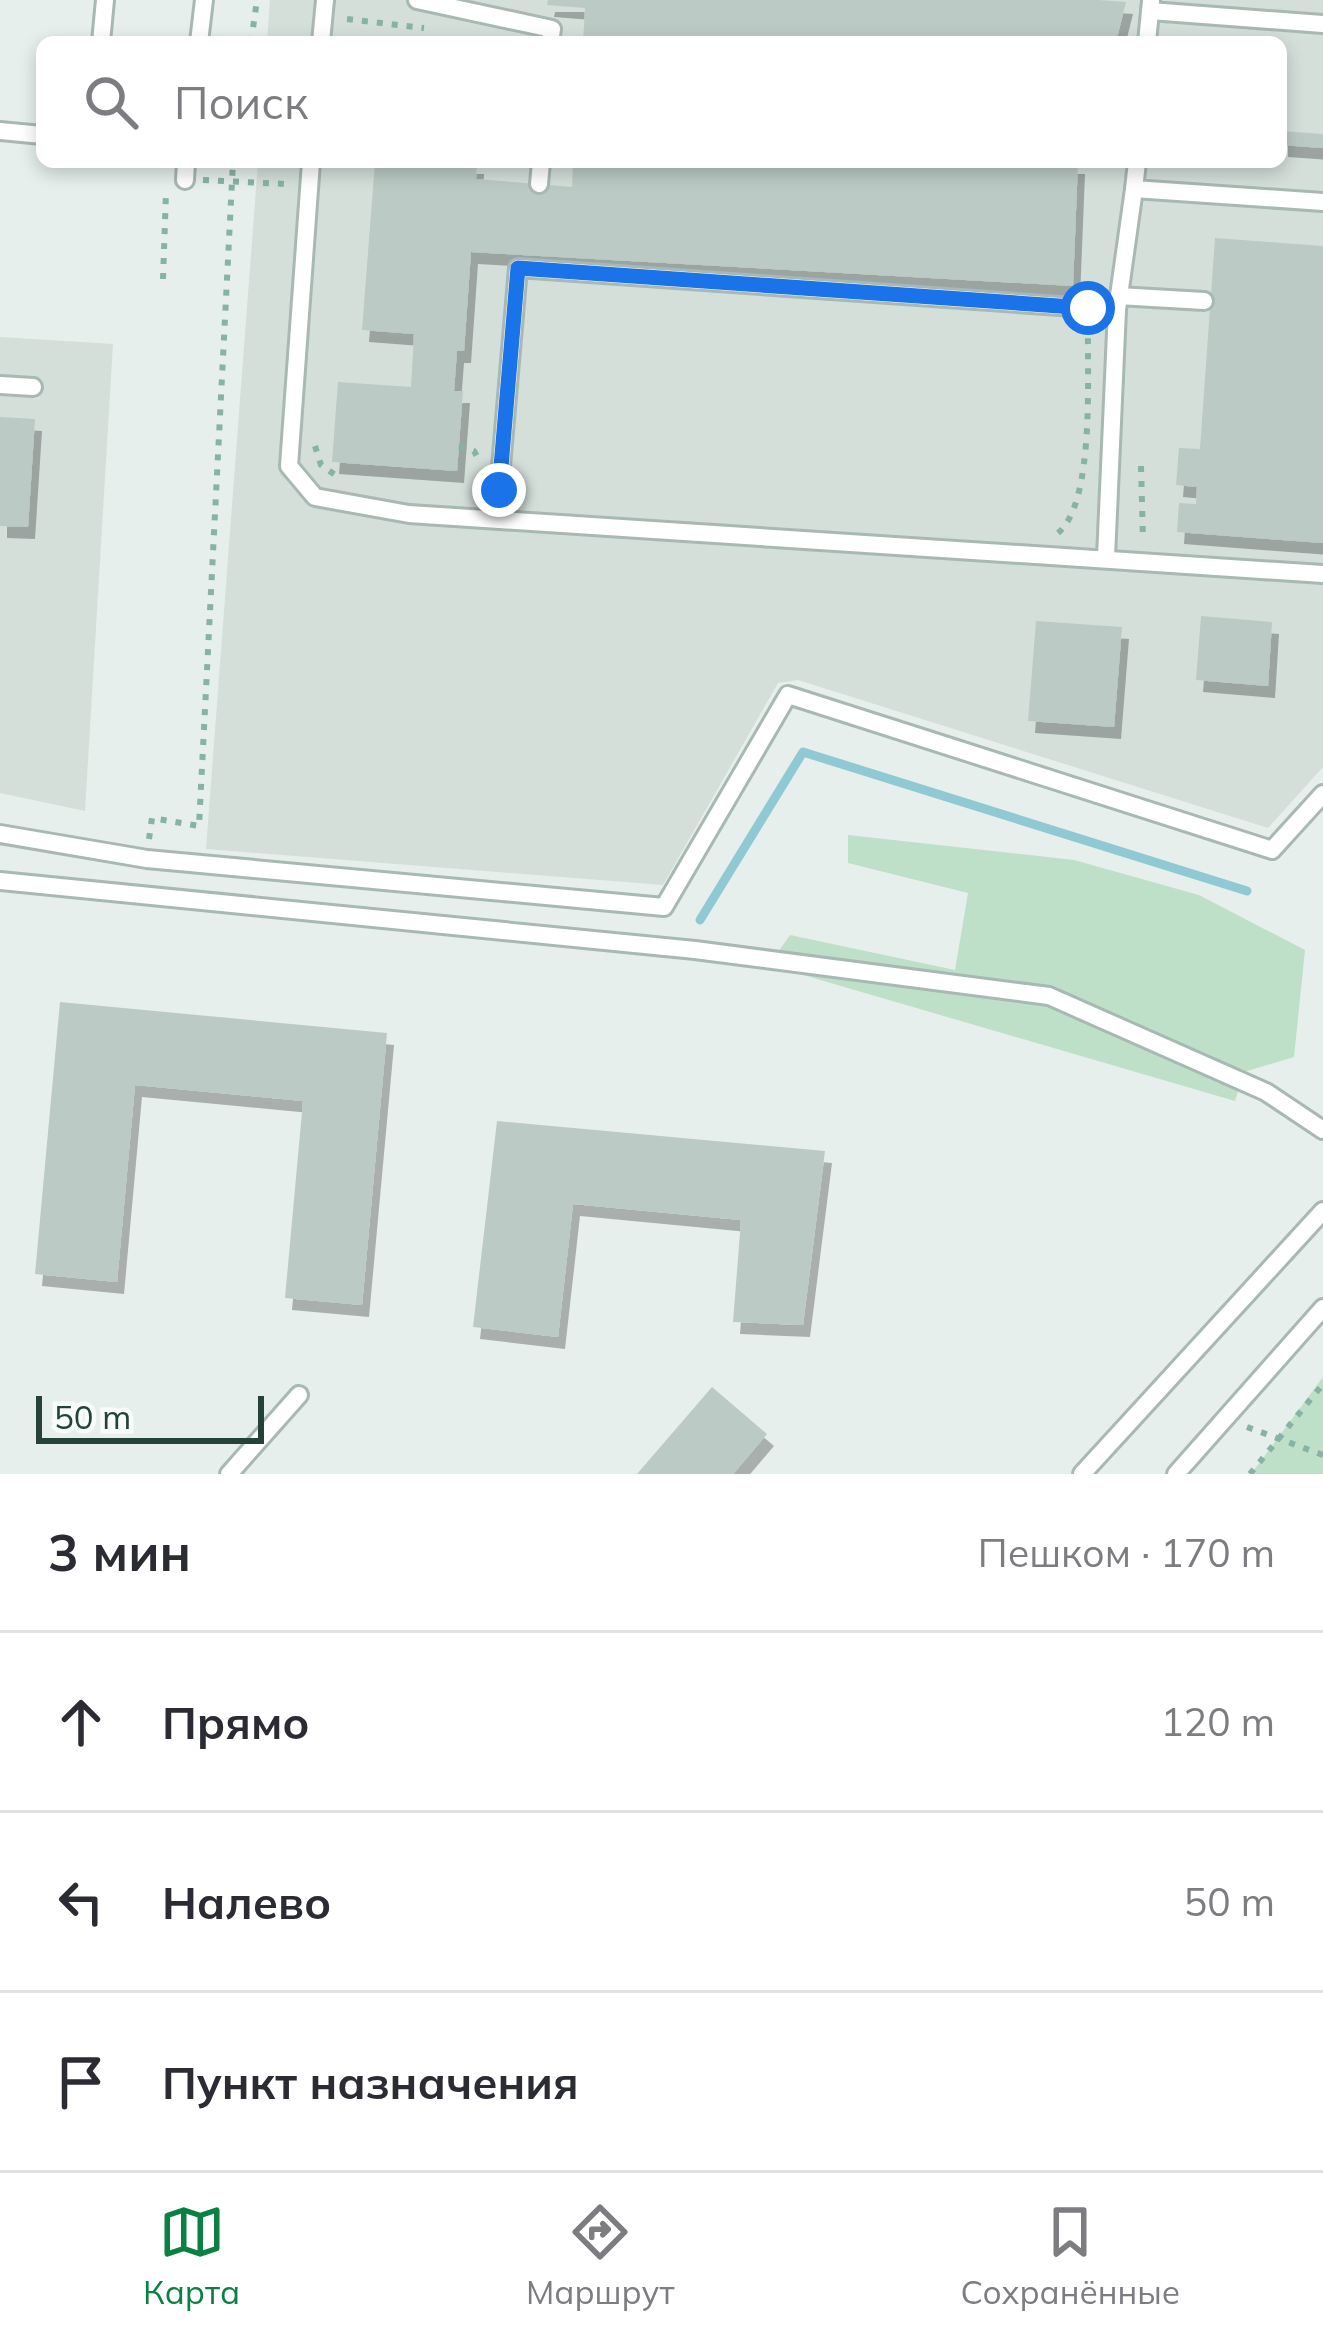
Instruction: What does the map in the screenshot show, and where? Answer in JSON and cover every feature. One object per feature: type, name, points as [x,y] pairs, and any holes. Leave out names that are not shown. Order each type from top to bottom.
[{"type":"lane","points":[[102,36],[106,0]]},
{"type":"lane","points":[[200,36],[204,0]]},
{"type":"lane","points":[[322,36],[325,0]]},
{"type":"lane","points":[[417,0],[551,28],[550,36]]},
{"type":"lane","points":[[1148,36],[1151,6],[1323,24]]},
{"type":"lane","points":[[0,131],[36,134]]},
{"type":"lane","points":[[311,168],[289,466],[315,497],[357,508],[1323,574]]},
{"type":"lane","points":[[539,184],[540,168]]},
{"type":"lane","points":[[1106,556],[1118,303],[1137,168]]},
{"type":"lane","points":[[1135,189],[1323,202]]},
{"type":"lane","points":[[502,519],[499,490],[526,262],[1088,308],[1204,301]]},
{"type":"lane","points":[[0,385],[33,387]]},
{"type":"lane","points":[[0,834],[146,859],[664,907],[788,695],[1272,850],[1323,794]]},
{"type":"lane","points":[[0,881],[695,950],[1049,996],[1266,1092],[1323,1130]]},
{"type":"lane","points":[[1082,1474],[1323,1211]]},
{"type":"lane","points":[[1176,1474],[1323,1308]]},
{"type":"lane","points":[[229,1474],[299,1395]]},
{"type":"path","points":[[252,36],[257,0]]},
{"type":"path","points":[[343,30],[346,19],[433,29]]},
{"type":"path","points":[[152,818],[200,826],[232,168]]},
{"type":"path","points":[[163,279],[167,175],[185,171],[309,190]]},
{"type":"path","points":[[1042,537],[1060,533],[1079,504],[1088,308]]},
{"type":"path","points":[[310,429],[321,465],[345,481]]},
{"type":"path","points":[[458,446],[474,451],[483,467]]},
{"type":"path","points":[[1141,466],[1139,524],[1144,543],[1160,550]]},
{"type":"path","points":[[1250,1474],[1323,1384]]},
{"type":"path","points":[[1222,1418],[1323,1455]]},
{"type":"shaded area","points":[[270,0],[1323,0],[1323,767],[1268,828],[798,680],[778,683],[663,885],[206,849],[258,168],[1287,168],[1287,36],[267,36]]},
{"type":"shaded area","points":[[0,337],[113,344],[85,811],[0,793]]},
{"type":"green space","points":[[848,835],[1074,860],[1199,895],[1305,950],[1294,1057],[1244,1072],[1235,1101],[769,965],[790,935],[955,970],[968,893],[848,863]]},
{"type":"green space","points":[[1323,1377],[1323,1474],[1251,1474]]},
{"type":"building","points":[[548,0],[1126,2],[1118,36],[583,36],[585,8],[547,5]]},
{"type":"building","points":[[1287,131],[1323,134],[1323,148],[1287,145]]},
{"type":"building","points":[[375,168],[477,168],[476,179],[572,187],[573,168],[1078,168],[1073,286],[471,252],[464,351],[457,351],[454,391],[463,391],[457,471],[332,462],[338,382],[411,387],[414,334],[362,330]]},
{"type":"building","points":[[1215,238],[1323,246],[1323,543],[1177,532],[1179,503],[1196,504],[1197,487],[1176,485],[1179,448],[1200,449]]},
{"type":"building","points":[[0,417],[35,419],[28,527],[0,526]]},
{"type":"building","points":[[1201,616],[1272,622],[1268,686],[1196,680]]},
{"type":"building","points":[[1036,621],[1122,627],[1114,727],[1028,721]]},
{"type":"building","points":[[60,1002],[387,1033],[362,1305],[285,1298],[303,1101],[135,1085],[117,1282],[35,1274]]},
{"type":"building","points":[[497,1121],[825,1151],[803,1325],[733,1322],[741,1220],[573,1204],[558,1337],[473,1327]]},
{"type":"building","points":[[712,1387],[767,1434],[733,1474],[637,1474]]},
{"type":"waterway","points":[[700,920],[803,752],[1247,891]]},
{"type":"route","points":[[499,490],[518,268],[1088,308]]}]
